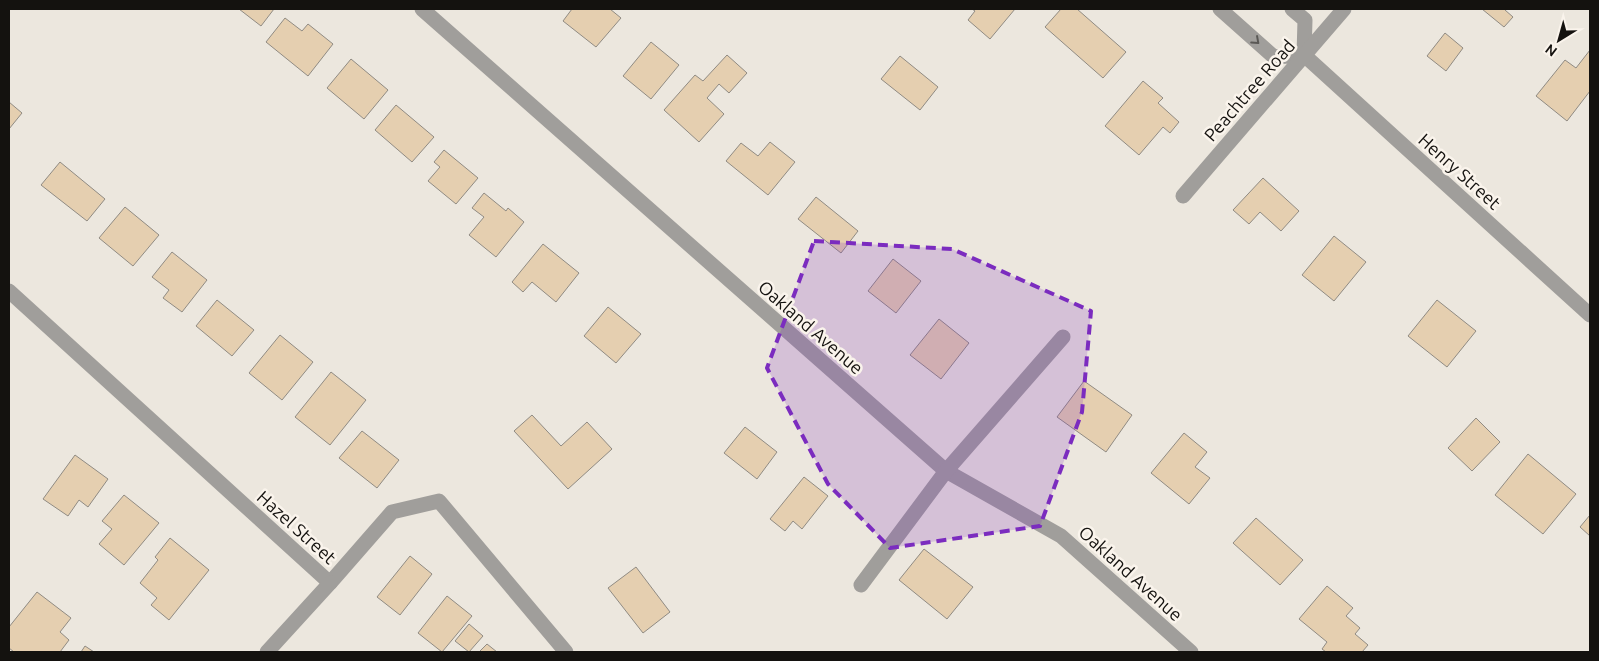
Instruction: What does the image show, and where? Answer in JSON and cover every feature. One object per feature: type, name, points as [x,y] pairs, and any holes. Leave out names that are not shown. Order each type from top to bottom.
[{"type":"street","name":"Oakland Avenue","points":[[422,9],[946,472],[1061,536],[1191,652]]},
{"type":"street","points":[[1220,9],[1274,57],[1304,55],[1305,20],[1292,9]]},
{"type":"street","name":"Peachtree Road","points":[[1183,196],[1344,9]]},
{"type":"street","name":"Henry Street","points":[[1304,55],[1590,315]]},
{"type":"street","name":"Hazel Street","points":[[9,291],[330,583],[392,512],[439,501],[566,652]]},
{"type":"street","points":[[860,585],[946,472],[1063,337]]},
{"type":"street","points":[[267,652],[330,583]]},
{"type":"highlighted area","points":[[814,241],[952,249],[1091,311],[1082,412],[1040,526],[890,548],[828,484],[767,368]]},
{"type":"building","points":[[239,9],[274,9],[261,26]]},
{"type":"building","points":[[572,9],[610,9],[621,18],[596,47],[563,21]]},
{"type":"building","points":[[972,9],[1015,9],[990,39],[968,20],[975,11]]},
{"type":"building","points":[[1061,9],[1077,9],[1126,52],[1103,78],[1045,27]]},
{"type":"building","points":[[1482,9],[1506,9],[1513,17],[1504,27]]},
{"type":"building","points":[[285,18],[302,31],[308,24],[333,44],[308,76],[266,42]]},
{"type":"building","points":[[1445,33],[1463,48],[1446,71],[1427,56]]},
{"type":"building","points":[[651,42],[679,65],[651,99],[623,76]]},
{"type":"building","points":[[1590,50],[1590,91],[1567,121],[1536,96],[1565,60],[1576,68]]},
{"type":"building","points":[[727,55],[747,73],[729,93],[719,84],[707,98],[724,114],[699,142],[664,110],[695,75],[703,81]]},
{"type":"building","points":[[900,56],[938,87],[920,110],[881,79]]},
{"type":"building","points":[[351,59],[388,90],[364,119],[327,88]]},
{"type":"building","points":[[1143,81],[1163,98],[1158,103],[1179,122],[1170,133],[1163,127],[1139,155],[1105,126]]},
{"type":"building","points":[[9,102],[22,113],[9,129]]},
{"type":"building","points":[[396,105],[434,137],[412,162],[375,130]]},
{"type":"building","points":[[770,142],[795,162],[768,195],[726,161],[741,143],[758,156]]},
{"type":"building","points":[[444,150],[478,178],[456,204],[428,181],[440,167],[434,162]]},
{"type":"building","points":[[60,162],[105,199],[87,221],[41,185]]},
{"type":"building","points":[[1263,178],[1299,211],[1281,231],[1260,212],[1249,224],[1233,210]]},
{"type":"building","points":[[484,193],[506,211],[508,208],[524,222],[496,257],[469,235],[484,217],[472,208]]},
{"type":"building","points":[[816,197],[858,231],[841,253],[798,219]]},
{"type":"building","points":[[125,207],[159,235],[133,266],[99,238]]},
{"type":"building","points":[[1334,236],[1366,262],[1334,301],[1302,275]]},
{"type":"building","points":[[543,244],[579,273],[556,302],[532,282],[523,292],[512,282]]},
{"type":"building","points":[[172,252],[207,280],[182,312],[163,298],[169,290],[152,277]]},
{"type":"building","points":[[893,259],[921,281],[896,313],[868,291]]},
{"type":"building","points":[[217,300],[254,330],[232,356],[196,326]]},
{"type":"building","points":[[1437,300],[1476,331],[1447,367],[1408,336]]},
{"type":"building","points":[[608,307],[641,334],[616,363],[584,336]]},
{"type":"building","points":[[939,319],[969,343],[941,379],[910,355]]},
{"type":"building","points":[[280,335],[313,362],[282,400],[249,373]]},
{"type":"building","points":[[331,372],[366,400],[330,445],[295,417]]},
{"type":"building","points":[[1084,381],[1132,415],[1106,452],[1057,417]]},
{"type":"building","points":[[532,415],[561,446],[587,422],[612,449],[568,489],[514,431]]},
{"type":"building","points":[[1476,418],[1500,442],[1472,471],[1448,448]]},
{"type":"building","points":[[745,427],[777,452],[757,479],[724,453]]},
{"type":"building","points":[[362,431],[399,460],[377,488],[339,458]]},
{"type":"building","points":[[1184,433],[1207,452],[1195,467],[1210,478],[1189,504],[1151,473]]},
{"type":"building","points":[[1528,454],[1576,494],[1543,534],[1495,495]]},
{"type":"building","points":[[75,455],[108,479],[88,507],[79,500],[68,516],[43,499]]},
{"type":"building","points":[[804,477],[828,496],[802,529],[793,521],[785,531],[770,519]]},
{"type":"building","points":[[124,495],[159,523],[124,565],[99,544],[112,529],[102,521]]},
{"type":"building","points":[[1590,515],[1590,536],[1580,527]]},
{"type":"building","points":[[1256,518],[1303,560],[1280,585],[1233,543]]},
{"type":"building","points":[[170,538],[209,570],[169,620],[151,605],[157,598],[140,583],[158,560],[155,557]]},
{"type":"building","points":[[924,549],[973,587],[947,619],[899,580]]},
{"type":"building","points":[[410,556],[432,574],[400,615],[377,597]]},
{"type":"building","points":[[636,567],[670,612],[643,633],[608,588]]},
{"type":"building","points":[[1327,586],[1353,608],[1346,616],[1360,628],[1355,634],[1368,645],[1362,652],[1326,652],[1322,649],[1327,642],[1299,619]]},
{"type":"building","points":[[37,592],[71,618],[60,632],[69,640],[60,652],[14,652],[9,648],[9,627]]},
{"type":"building","points":[[447,596],[472,616],[442,652],[418,633]]},
{"type":"building","points":[[469,624],[483,636],[469,652],[455,641]]},
{"type":"building","points":[[487,644],[497,652],[479,652]]},
{"type":"building","points":[[85,646],[94,652],[81,652]]}]
